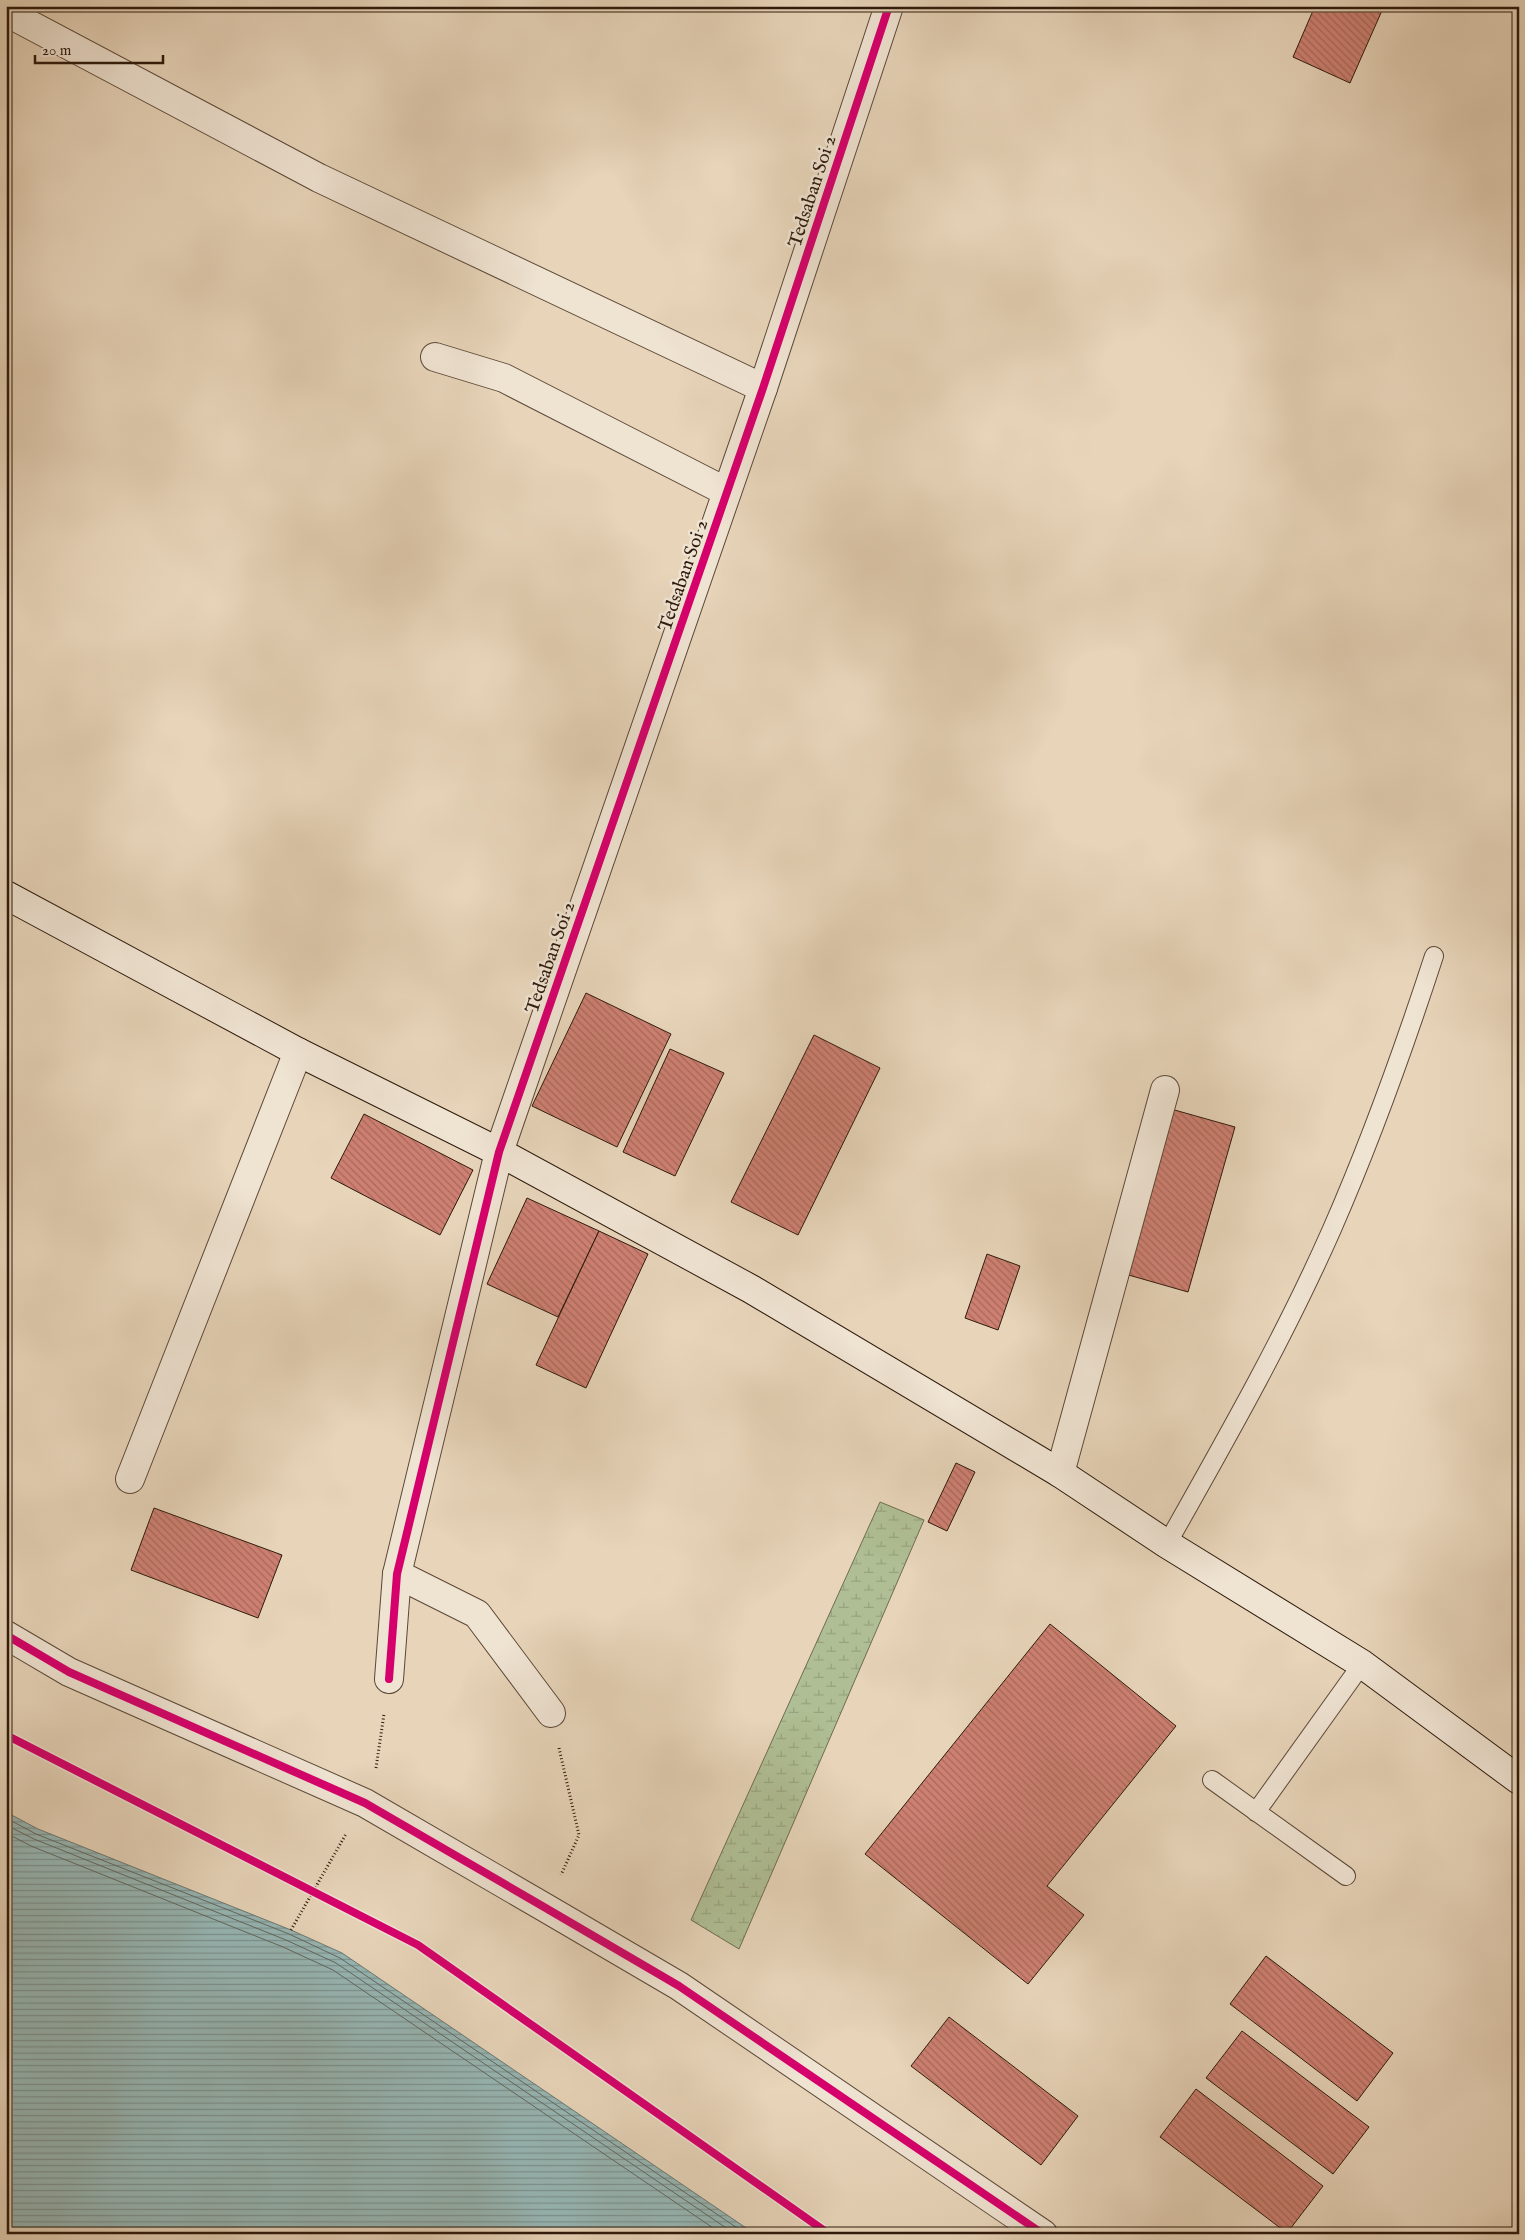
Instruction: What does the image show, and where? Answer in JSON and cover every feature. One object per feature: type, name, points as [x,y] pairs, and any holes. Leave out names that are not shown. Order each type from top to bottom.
[{"type":"street","name":"Tedsaban Soi 2","points":[[388,1679],[397,1574],[499,1152],[764,388],[890,6]]},
{"type":"street","points":[[6,12],[319,178],[764,388]]},
{"type":"street","points":[[435,358],[504,378],[727,492]]},
{"type":"street","points":[[6,895],[298,1052],[499,1152],[752,1289],[1060,1473],[1167,1544],[1362,1664],[1519,1780]]},
{"type":"street","points":[[130,1480],[298,1052]]},
{"type":"street","points":[[1060,1473],[1165,1090]]},
{"type":"street","points":[[397,1574],[477,1614],[551,1713]]},
{"type":"street","points":[[6,1635],[69,1672],[364,1803],[679,1986],[1043,2234]]},
{"type":"lane","points":[[1167,1544],[1255,1388],[1332,1229],[1404,1048],[1434,956]]},
{"type":"lane","points":[[1256,1812],[1362,1664]]},
{"type":"lane","points":[[1212,1780],[1346,1876]]},
{"type":"path","points":[[376,1772],[388,1679]]},
{"type":"path","points":[[551,1713],[579,1835],[560,1878]]},
{"type":"path","points":[[291,1930],[364,1803]]},
{"type":"path","points":[[303,1887],[321,1896]]},
{"type":"green space","points":[[880,1502],[924,1520],[739,1949],[691,1920]]},
{"type":"water","points":[[6,1812],[38,1829],[291,1930],[342,1953],[755,2234],[6,2234]]},
{"type":"building","points":[[1315,6],[1384,6],[1350,83],[1293,57]]},
{"type":"building","points":[[586,993],[671,1034],[617,1147],[532,1106]]},
{"type":"building","points":[[814,1035],[880,1068],[798,1235],[731,1202]]},
{"type":"building","points":[[670,1049],[724,1073],[675,1176],[623,1152]]},
{"type":"building","points":[[1171,1109],[1235,1127],[1188,1292],[1125,1274]]},
{"type":"building","points":[[364,1114],[473,1170],[440,1235],[331,1178]]},
{"type":"building","points":[[527,1198],[599,1231],[558,1317],[487,1284]]},
{"type":"building","points":[[599,1231],[648,1254],[586,1388],[536,1365]]},
{"type":"building","points":[[987,1254],[1020,1266],[998,1330],[965,1318]]},
{"type":"building","points":[[956,1463],[975,1472],[947,1531],[928,1522]]},
{"type":"building","points":[[154,1508],[282,1555],[258,1618],[131,1570]]},
{"type":"building","points":[[1050,1624],[1176,1726],[1047,1886],[1084,1915],[1028,1984],[865,1854]]},
{"type":"building","points":[[1266,1956],[1393,2053],[1357,2101],[1230,2004]]},
{"type":"building","points":[[949,2017],[1078,2116],[1041,2165],[911,2066]]},
{"type":"building","points":[[1242,2031],[1369,2127],[1333,2174],[1206,2078]]},
{"type":"building","points":[[1196,2089],[1323,2186],[1287,2233],[1160,2137]]},
{"type":"cycle path","points":[[389,1679],[397,1574],[499,1152],[763,388],[889,6]]},
{"type":"cycle path","points":[[6,1635],[69,1672],[365,1803],[679,1986],[1043,2234]]},
{"type":"cycle path","points":[[6,1735],[418,1945],[829,2234]]}]
